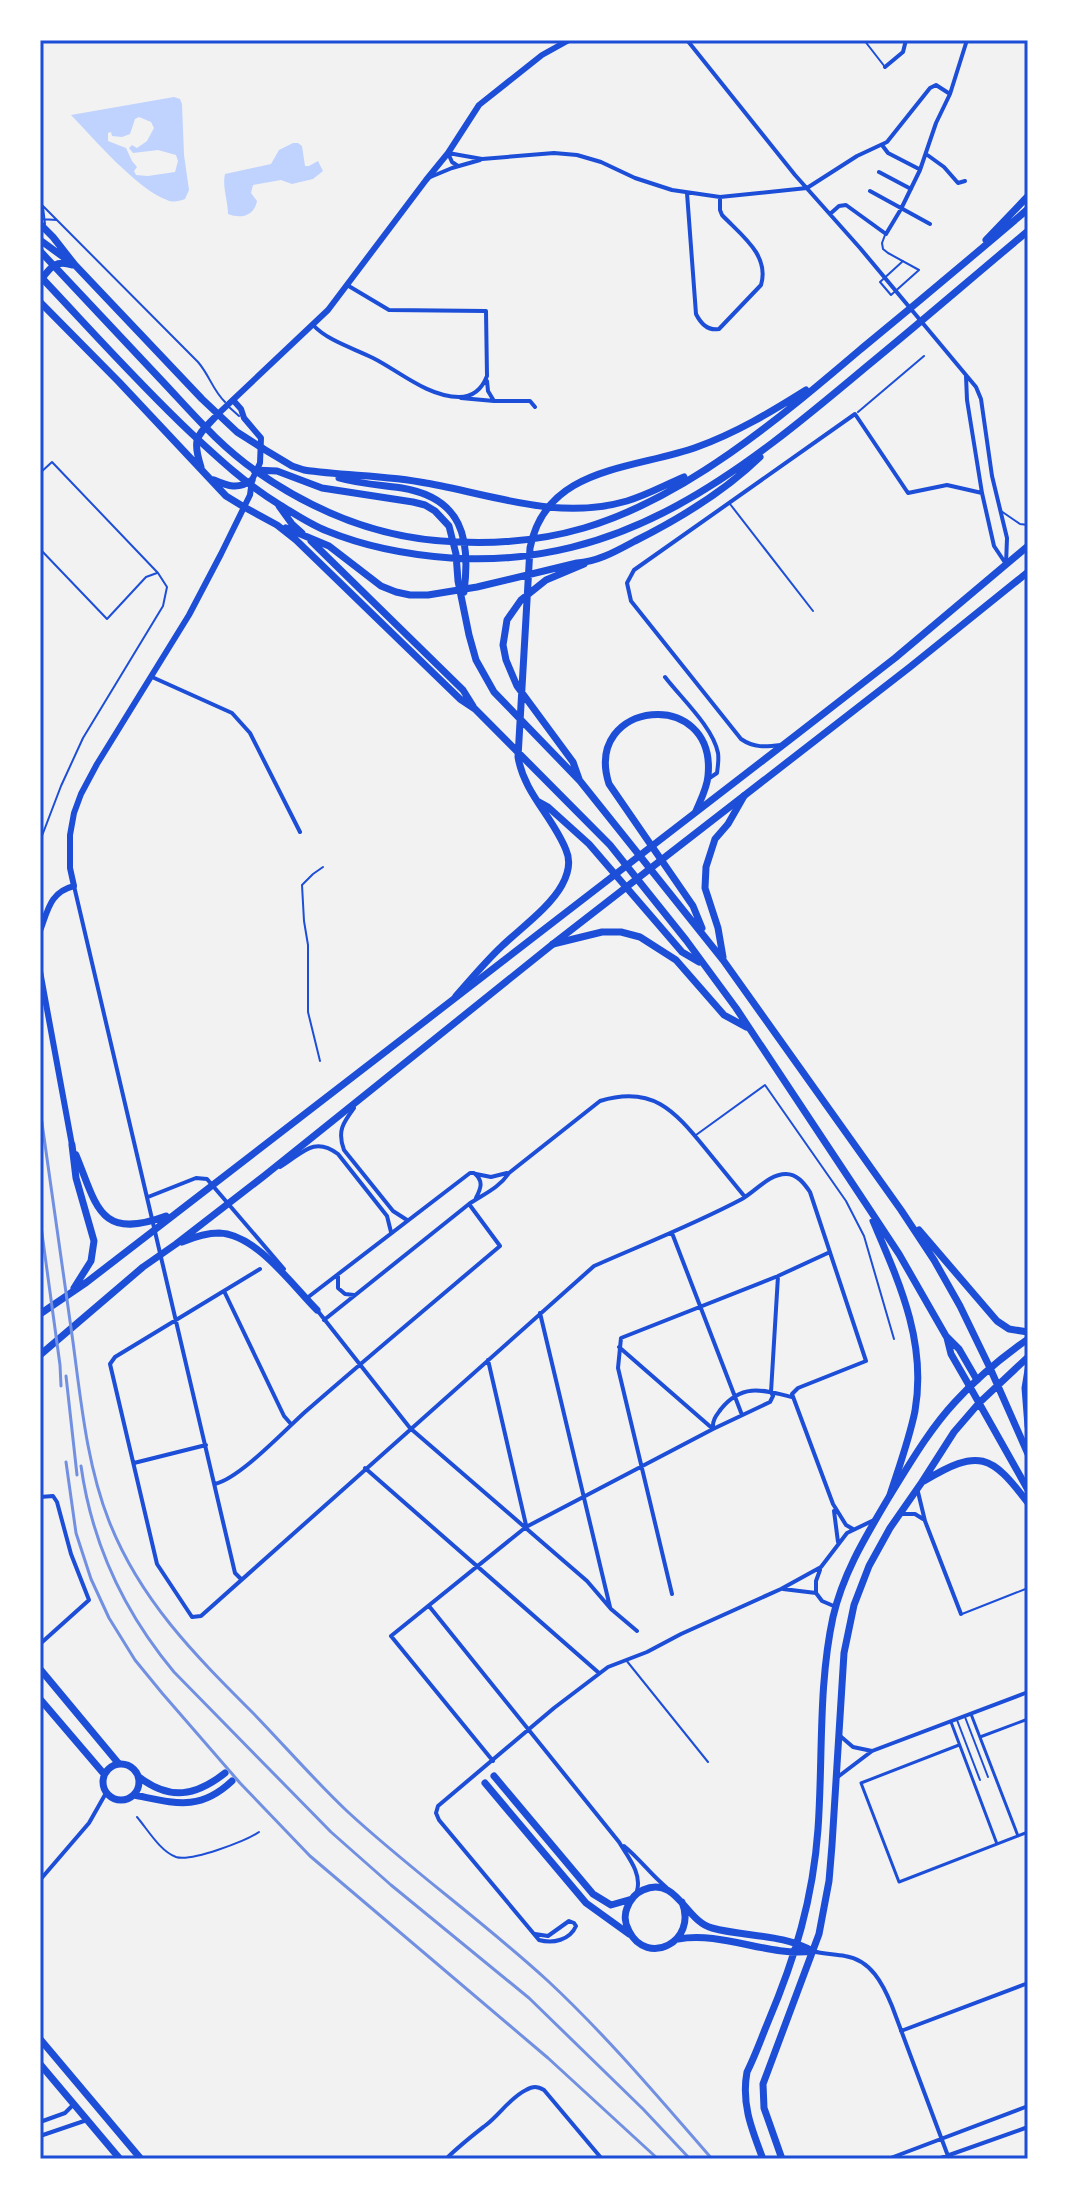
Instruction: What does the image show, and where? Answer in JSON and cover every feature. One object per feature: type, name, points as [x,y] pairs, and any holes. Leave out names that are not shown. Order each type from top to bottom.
[{"type":"main road","points":[[202,469],[196,441],[218,414],[328,310],[448,153],[472,115],[488,97],[542,55],[569,40]]},
{"type":"main road","points":[[956,270],[1028,196]]},
{"type":"main road","points":[[40,251],[191,412],[254,470],[296,496],[344,519],[387,533],[435,542],[478,543],[531,540],[587,527],[675,487],[771,424],[1028,209]]},
{"type":"main road","points":[[42,227],[218,414],[237,432],[292,466],[326,473],[417,481],[537,507],[575,509],[629,501],[711,465]]},
{"type":"main road","points":[[580,781],[573,762],[517,686],[506,660],[504,636],[511,613],[526,594],[546,580],[638,540],[710,499],[1028,231]]},
{"type":"main road","points":[[75,265],[56,263],[40,279],[160,403],[228,468],[278,504],[326,531],[365,543],[423,556],[476,560],[560,551],[620,533],[653,519],[694,497],[776,442]]},
{"type":"main road","points":[[40,302],[226,496],[277,525],[329,546],[381,586],[418,596],[477,587],[586,563]]},
{"type":"main road","points":[[456,996],[497,950],[554,897],[564,883],[569,866],[567,851],[522,773],[518,749],[530,548],[538,522],[554,499],[576,483],[725,436],[829,377]]},
{"type":"main road","points":[[40,931],[42,918],[53,899],[61,889],[74,886],[69,854],[77,803],[97,764],[152,677],[208,579],[250,495],[252,480],[258,470],[261,438],[244,418],[241,409],[230,403]]},
{"type":"main road","points":[[254,470],[277,471],[322,488],[425,505],[442,517],[449,526],[453,540],[458,581],[476,660],[494,692],[580,781],[705,937],[901,1210],[949,1287],[990,1368],[1028,1454]]},
{"type":"main road","points":[[326,473],[356,483],[405,489],[429,496],[445,505],[459,522],[466,552],[463,603]]},
{"type":"main road","points":[[212,479],[233,487],[241,487],[252,480]]},
{"type":"main road","points":[[278,504],[292,524],[463,690],[475,709]]},
{"type":"main road","points":[[277,525],[460,699],[475,709],[610,845],[705,965],[899,1254],[1028,1490]]},
{"type":"main road","points":[[40,1314],[369,1065],[895,658],[1028,546]]},
{"type":"main road","points":[[1006,565],[1017,580]]},
{"type":"main road","points":[[40,1355],[143,1267],[264,1176],[553,944],[1028,572]]},
{"type":"main road","points":[[696,811],[708,779],[708,759],[703,742],[693,728],[676,717],[657,713],[639,716],[622,726],[608,749],[606,767],[609,784],[693,906],[705,937]]},
{"type":"main road","points":[[723,960],[718,928],[705,888],[706,867],[715,839],[744,796]]},
{"type":"main road","points":[[537,801],[589,844],[682,952],[705,965]]},
{"type":"main road","points":[[553,944],[602,932],[621,932],[640,937],[668,954],[698,983],[724,1015],[749,1029]]},
{"type":"main road","points":[[40,971],[72,1145],[93,1234],[94,1247],[88,1267],[71,1293]]},
{"type":"main road","points":[[80,1176],[99,1209],[118,1222],[145,1224],[175,1213]]},
{"type":"main road","points":[[866,1204],[908,1307],[917,1352],[915,1410],[890,1495]]},
{"type":"main road","points":[[901,1210],[997,1321],[1009,1329],[1028,1332]]},
{"type":"main road","points":[[176,1244],[202,1235],[229,1234],[245,1241],[263,1253],[317,1310]]},
{"type":"main road","points":[[946,1336],[959,1349],[981,1384],[990,1387],[998,1385]]},
{"type":"main road","points":[[763,2159],[746,2112],[745,2082],[795,1953],[809,1903],[818,1831],[825,1679],[836,1607],[848,1570],[874,1520],[929,1436],[977,1380],[1028,1339]]},
{"type":"main road","points":[[782,2159],[764,2108],[763,2084],[819,1934],[829,1881],[844,1653],[854,1605],[869,1566],[898,1515],[954,1432],[979,1403],[1028,1357]]},
{"type":"main road","points":[[1028,1370],[1025,1388],[1028,1426]]},
{"type":"main road","points":[[922,1482],[955,1464],[979,1461],[995,1466],[1007,1475],[1028,1503]]},
{"type":"main road","points":[[836,1607],[854,1605]]},
{"type":"main road","points":[[40,1669],[119,1764],[131,1767],[139,1777],[158,1789],[184,1793],[202,1789],[225,1773]]},
{"type":"main road","points":[[40,1699],[104,1774]]},
{"type":"main road","points":[[119,1764],[104,1774],[106,1793],[117,1800],[127,1800],[138,1790],[139,1777]]},
{"type":"main road","points":[[494,1776],[602,1901],[611,1905],[645,1889],[664,1888],[673,1893],[703,1925],[798,1942],[812,1951]]},
{"type":"main road","points":[[134,1795],[175,1804],[190,1803],[216,1794],[232,1781]]},
{"type":"main road","points":[[485,1783],[586,1903],[644,1946],[653,1948],[678,1939],[698,1937],[795,1953],[812,1951]]},
{"type":"main road","points":[[630,1935],[625,1916],[634,1896]]},
{"type":"main road","points":[[678,1939],[686,1921],[682,1902]]},
{"type":"main road","points":[[40,2039],[141,2159]]},
{"type":"main road","points":[[40,2064],[120,2159]]},
{"type":"street","points":[[687,40],[807,188],[976,387],[981,399],[999,510],[1007,538],[1006,565]]},
{"type":"street","points":[[885,67],[903,52],[906,40]]},
{"type":"street","points":[[830,214],[839,206],[846,205],[886,234],[920,170],[967,40]]},
{"type":"street","points":[[448,153],[482,159],[554,153],[577,155],[654,185],[720,197],[807,188],[892,137],[930,88],[936,85],[950,94]]},
{"type":"street","points":[[882,145],[888,153],[920,170]]},
{"type":"street","points":[[448,153],[458,166]]},
{"type":"street","points":[[926,154],[944,167],[958,183],[965,181]]},
{"type":"street","points":[[426,180],[482,159]]},
{"type":"street","points":[[879,172],[911,189]]},
{"type":"street","points":[[870,191],[930,224]]},
{"type":"street","points":[[687,193],[696,314],[710,329],[719,329],[763,282],[760,257],[722,215],[720,197]]},
{"type":"street","points":[[347,285],[389,310],[486,311],[488,391],[494,401]]},
{"type":"street","points":[[313,325],[320,333],[425,387],[454,397],[530,401],[535,407]]},
{"type":"street","points":[[454,397],[476,392],[487,376]]},
{"type":"street","points":[[966,376],[982,493],[994,546],[1006,565]]},
{"type":"street","points":[[782,745],[759,747],[741,739],[631,601],[627,583],[634,570],[855,414],[908,493],[947,485],[982,493]]},
{"type":"street","points":[[152,677],[232,713],[250,733],[300,832]]},
{"type":"street","points":[[665,677],[714,742],[718,755],[717,773],[708,779]]},
{"type":"street","points":[[74,886],[235,1573],[242,1579]]},
{"type":"street","points":[[362,1096],[340,1130],[344,1150],[393,1211],[407,1220]]},
{"type":"street","points":[[324,1320],[600,1101],[611,1097],[646,1097],[672,1111],[745,1197]]},
{"type":"street","points":[[264,1176],[310,1147],[331,1149],[387,1216],[391,1232]]},
{"type":"street","points":[[474,1173],[481,1181],[475,1200]]},
{"type":"street","points":[[307,1298],[465,1174],[491,1177],[509,1173]]},
{"type":"street","points":[[260,1269],[111,1362],[157,1564],[193,1618],[201,1616],[594,1266],[672,1233],[786,1174],[800,1180],[810,1192],[866,1361],[798,1388],[793,1391],[792,1397],[833,1504],[846,1525],[853,1529]]},
{"type":"street","points":[[148,1197],[196,1178],[207,1179],[238,1213],[410,1428],[587,1581],[611,1609],[637,1631]]},
{"type":"street","points":[[215,1484],[225,1481],[500,1246],[469,1204]]},
{"type":"street","points":[[672,1233],[742,1415]]},
{"type":"street","points":[[672,1594],[618,1368],[619,1341],[623,1336],[778,1276],[830,1252]]},
{"type":"street","points":[[339,1273],[338,1288],[345,1294],[356,1295]]},
{"type":"street","points":[[493,1761],[391,1636],[526,1527],[770,1402],[773,1396],[778,1276]]},
{"type":"street","points":[[224,1291],[284,1416],[291,1424]]},
{"type":"street","points":[[540,1313],[611,1609]]},
{"type":"street","points":[[619,1347],[713,1429]]},
{"type":"street","points":[[488,1360],[526,1527]]},
{"type":"street","points":[[713,1429],[715,1416],[735,1396],[751,1390],[792,1397]]},
{"type":"street","points":[[134,1463],[206,1445]]},
{"type":"street","points":[[365,1468],[599,1673]]},
{"type":"street","points":[[917,1490],[925,1521],[961,1614]]},
{"type":"street","points":[[40,1644],[89,1600],[68,1546],[57,1502],[53,1496],[42,1497]]},
{"type":"street","points":[[833,1504],[838,1543]]},
{"type":"street","points":[[898,1515],[915,1514],[925,1521]]},
{"type":"street","points":[[836,1607],[822,1601],[816,1593],[821,1567],[838,1543],[853,1529],[874,1520]]},
{"type":"street","points":[[535,1934],[548,1936],[569,1921],[576,1926],[574,1932],[565,1938],[542,1941],[535,1934],[441,1822],[436,1813],[440,1804],[599,1673],[781,1589],[821,1567]]},
{"type":"street","points":[[781,1589],[816,1593]]},
{"type":"street","points":[[429,1606],[619,1842],[637,1874],[639,1884],[634,1896]]},
{"type":"street","points":[[837,1778],[872,1751],[1028,1692]]},
{"type":"street","points":[[971,1714],[1018,1836]]},
{"type":"street","points":[[980,1737],[1028,1719]]},
{"type":"street","points":[[951,1722],[997,1844]]},
{"type":"street","points":[[839,1735],[853,1747],[872,1751]]},
{"type":"street","points":[[959,1745],[861,1783],[899,1882],[1028,1832]]},
{"type":"street","points":[[40,1880],[89,1823],[106,1793]]},
{"type":"street","points":[[619,1842],[673,1893]]},
{"type":"street","points":[[812,1951],[859,1960],[881,1982],[948,2156]]},
{"type":"street","points":[[901,2031],[1028,1983]]},
{"type":"street","points":[[446,2159],[522,2092],[532,2087],[544,2090],[602,2159]]},
{"type":"street","points":[[40,2122],[65,2113],[74,2104]]},
{"type":"street","points":[[888,2159],[1028,2106]]},
{"type":"street","points":[[40,2136],[87,2120]]},
{"type":"street","points":[[938,2159],[1028,2127]]},
{"type":"street","points":[[594,2159],[595,2152]]},
{"type":"lane","points":[[864,40],[885,67]]},
{"type":"lane","points":[[42,204],[42,227],[58,220]]},
{"type":"lane","points":[[42,204],[198,362],[209,375],[213,390],[230,403]]},
{"type":"lane","points":[[886,234],[883,249],[919,270],[891,295],[880,282],[903,261]]},
{"type":"lane","points":[[855,414],[924,356]]},
{"type":"lane","points":[[40,473],[52,462],[158,573],[167,587],[163,606],[83,738],[40,841]]},
{"type":"lane","points":[[729,503],[813,611]]},
{"type":"lane","points":[[999,510],[1020,524],[1028,525]]},
{"type":"lane","points":[[40,549],[107,619],[146,577],[158,573]]},
{"type":"lane","points":[[320,1061],[308,1012],[308,945],[302,885],[323,867]]},
{"type":"lane","points":[[695,1135],[765,1085],[846,1201],[864,1236],[894,1339]]},
{"type":"lane","points":[[961,1614],[1028,1588]]},
{"type":"lane","points":[[625,1659],[708,1762]]},
{"type":"lane","points":[[965,1716],[988,1777]]},
{"type":"lane","points":[[957,1719],[980,1780]]},
{"type":"lane","points":[[137,1817],[161,1846],[177,1858],[194,1857],[248,1840],[259,1832]]},
{"type":"water","points":[[174,97],[180,99],[189,190],[185,199],[169,201],[155,194],[116,162],[71,115]],"holes":[[[139,117],[151,122],[154,128],[147,141],[137,148],[132,145],[129,148],[133,153],[158,150],[176,155],[175,172],[136,175],[134,171],[137,167],[126,148],[108,141],[108,133],[111,132],[112,136],[130,134],[135,119]]]},
{"type":"water","points":[[293,143],[302,146],[305,166],[318,161],[323,171],[313,179],[292,184],[281,180],[253,185],[251,193],[257,201],[253,210],[242,216],[228,214],[225,174],[271,164],[279,150]]},
{"type":"railway","points":[[40,1109],[90,1456],[109,1521],[136,1576],[190,1647],[324,1788],[372,1834],[499,1938],[570,2002],[712,2159]]},
{"type":"railway","points":[[40,1219],[61,1386]]},
{"type":"railway","points":[[66,1376],[77,1475]]},
{"type":"railway","points":[[66,1462],[76,1533],[91,1579],[109,1618],[135,1660],[162,1693],[240,1783],[310,1856],[548,2058],[658,2159]]},
{"type":"railway","points":[[81,1466],[93,1523],[113,1576],[140,1625],[174,1672],[331,1832],[529,1998],[690,2159]]}]
